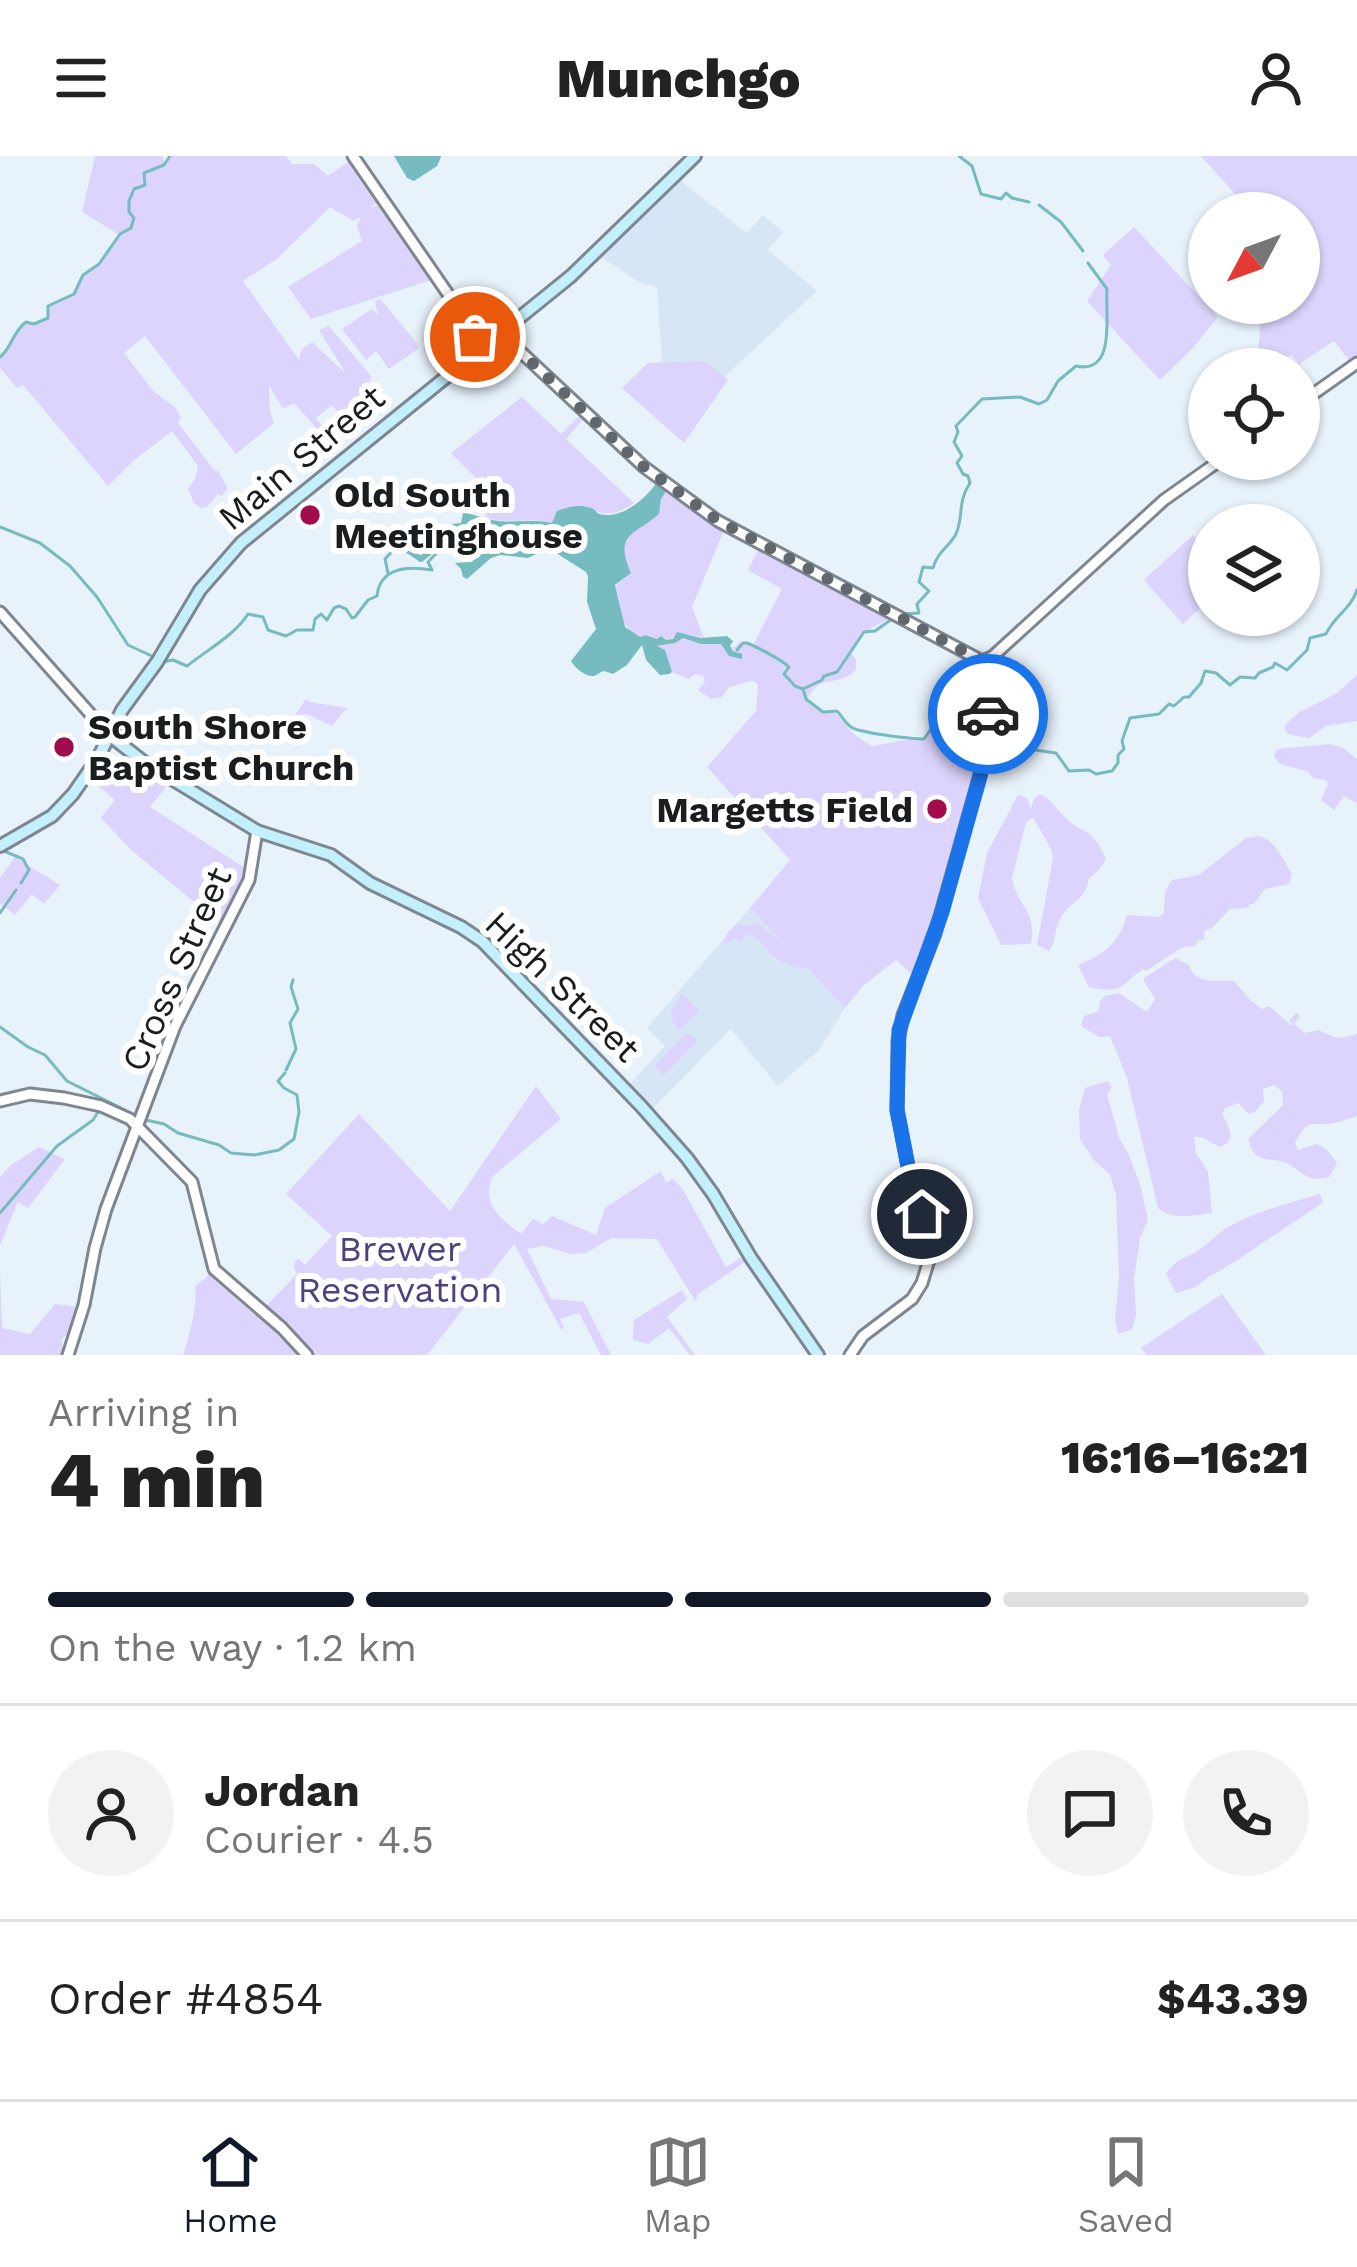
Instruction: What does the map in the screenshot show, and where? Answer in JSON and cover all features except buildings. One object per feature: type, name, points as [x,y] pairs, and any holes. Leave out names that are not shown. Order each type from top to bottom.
[{"type":"main road","name":"Main Street","points":[[0,846],[65,804],[200,590],[230,554],[477,340],[503,335],[576,272],[695,156]]},
{"type":"main road","name":"High Street","points":[[109,735],[144,762],[257,831],[331,855],[376,886],[461,927],[485,944],[694,1166],[818,1355]]},
{"type":"street","points":[[353,156],[477,340],[503,335],[640,464],[717,520],[982,661],[1193,480]]},
{"type":"street","points":[[1320,389],[1357,363]]},
{"type":"street","points":[[0,612],[109,735]]},
{"type":"street","points":[[850,1355],[863,1336],[912,1299],[928,1267],[929,1235],[912,1186],[897,1110],[898,1041],[903,1015],[935,934],[981,773],[988,734],[982,661]]},
{"type":"street","name":"Cross Street","points":[[68,1355],[101,1223],[176,1026],[246,886],[257,831]]},
{"type":"street","points":[[0,1101],[30,1094],[123,1114],[192,1183],[214,1269],[307,1355]]},
{"type":"shaded area","points":[[678,179],[747,233],[763,215],[783,232],[768,250],[817,291],[724,377],[705,361],[662,363],[657,287],[639,282],[598,255]]},
{"type":"shaded area","points":[[750,908],[845,1008],[819,1050],[778,1086],[731,1029],[652,1109],[629,1085],[665,1046],[647,1028]]},
{"type":"green space","points":[[95,156],[162,156],[165,162],[170,156],[286,156],[292,164],[314,164],[328,176],[348,162],[376,203],[369,209],[379,205],[387,213],[431,280],[311,319],[288,287],[362,241],[357,226],[361,216],[353,221],[330,207],[278,258],[243,281],[299,360],[302,349],[312,342],[346,374],[319,330],[329,326],[371,376],[350,418],[343,419],[332,405],[316,418],[339,448],[294,403],[283,409],[269,385],[274,423],[236,454],[145,336],[124,353],[154,392],[175,407],[181,418],[178,423],[228,489],[201,508],[188,489],[198,466],[172,431],[108,486],[23,385],[17,388],[0,368],[0,357],[22,326],[47,319],[49,305],[74,294],[83,275],[99,264],[120,235],[82,212]]},
{"type":"green space","points":[[1201,156],[1357,156],[1357,359],[1351,363],[1334,341],[1320,350],[1258,348],[1259,324],[1320,324],[1320,192],[1233,192]]},
{"type":"green space","points":[[1134,227],[1188,285],[1188,324],[1212,324],[1160,380],[1087,301],[1111,265],[1103,255]]},
{"type":"green space","points":[[380,299],[418,349],[389,369],[376,351],[366,360],[342,329],[372,309],[378,315],[375,301]]},
{"type":"green space","points":[[705,361],[728,380],[684,443],[622,388],[648,363]]},
{"type":"green space","points":[[522,397],[561,434],[582,413],[586,416],[566,439],[634,503],[609,513],[574,508],[552,523],[484,517],[498,500],[451,453]]},
{"type":"green space","points":[[669,488],[725,528],[692,607],[704,638],[686,634],[666,640],[640,637],[623,620],[615,587],[630,573],[624,549],[629,536],[658,514]]},
{"type":"green space","points":[[1188,540],[1188,619],[1183,624],[1144,580]]},
{"type":"green space","points":[[760,547],[893,618],[868,631],[854,646],[850,652],[856,670],[818,685],[807,699],[822,711],[836,714],[872,746],[924,739],[943,723],[984,735],[928,946],[915,977],[896,960],[863,986],[845,1008],[808,969],[778,960],[752,936],[746,934],[741,944],[735,937],[724,942],[737,924],[758,923],[783,943],[750,908],[790,860],[707,767],[756,711],[758,685],[754,681],[729,687],[722,697],[711,699],[698,690],[705,682],[703,676],[695,674],[689,679],[672,672],[664,649],[656,647],[683,638],[721,644],[729,656],[738,653],[730,647],[740,642],[753,645],[782,589],[748,570]]},
{"type":"green space","points":[[1357,675],[1357,721],[1326,726],[1309,738],[1287,734],[1284,726],[1298,713],[1337,693]]},
{"type":"green space","points":[[306,699],[347,708],[332,726],[307,714],[295,715]]},
{"type":"green space","points":[[1330,744],[1357,759],[1357,803],[1344,796],[1334,810],[1321,800],[1326,780],[1280,764],[1274,756],[1277,749]]},
{"type":"green space","points":[[139,761],[170,782],[150,807],[248,870],[221,924],[130,849],[101,818],[115,800],[90,779],[99,766],[121,783]]},
{"type":"green space","points":[[1040,794],[1091,835],[1106,859],[1062,915],[1049,951],[1037,945],[1053,858],[1033,817],[1026,823],[1012,878],[1029,915],[1031,944],[1001,945],[978,898],[987,853],[1018,795],[1027,798],[1031,809]]},
{"type":"green space","points":[[1259,836],[1282,857],[1292,874],[1289,884],[1265,889],[1247,908],[1230,909],[1205,930],[1204,940],[1143,969],[1121,987],[1089,987],[1078,965],[1110,946],[1127,915],[1159,917],[1172,880],[1199,875],[1246,838]]},
{"type":"green space","points":[[15,857],[60,885],[44,904],[32,894],[15,915],[0,903],[0,878]]},
{"type":"green space","points":[[1175,958],[1201,979],[1234,981],[1251,1001],[1262,1009],[1269,1006],[1292,1026],[1289,1021],[1296,1013],[1300,1016],[1294,1024],[1305,1033],[1318,1030],[1340,1038],[1357,1034],[1357,1116],[1310,1125],[1295,1143],[1298,1150],[1317,1144],[1327,1150],[1337,1163],[1329,1177],[1308,1177],[1287,1163],[1262,1158],[1253,1151],[1248,1139],[1283,1105],[1282,1091],[1274,1085],[1263,1089],[1264,1101],[1255,1112],[1249,1114],[1238,1103],[1225,1108],[1222,1114],[1230,1133],[1225,1145],[1194,1136],[1196,1153],[1208,1172],[1212,1213],[1177,1216],[1158,1208],[1127,1078],[1110,1036],[1099,1037],[1081,1026],[1084,1016],[1099,1011],[1105,996],[1119,993],[1147,1012],[1155,999],[1143,979]]},
{"type":"green space","points":[[682,993],[699,1011],[679,1031],[671,1011]]},
{"type":"green space","points":[[687,1032],[697,1041],[664,1075],[654,1066]]},
{"type":"green space","points":[[1108,1081],[1119,1138],[1140,1184],[1148,1220],[1134,1278],[1136,1315],[1132,1329],[1118,1334],[1116,1195],[1110,1175],[1080,1139],[1079,1110],[1085,1088]]},
{"type":"green space","name":"Brewer Reservation","points":[[536,1086],[561,1119],[492,1177],[491,1204],[506,1222],[521,1234],[533,1219],[543,1224],[552,1216],[596,1235],[605,1208],[661,1171],[666,1183],[673,1179],[682,1188],[726,1267],[743,1253],[749,1263],[697,1295],[696,1302],[657,1239],[611,1238],[586,1253],[570,1254],[544,1246],[527,1249],[551,1299],[584,1302],[611,1355],[601,1355],[579,1313],[560,1319],[561,1329],[514,1244],[427,1355],[310,1355],[264,1308],[297,1274],[295,1261],[305,1265],[332,1236],[286,1194],[359,1114],[450,1211]]},
{"type":"green space","points":[[39,1147],[65,1159],[28,1208],[18,1202],[0,1245],[0,1177]]},
{"type":"green space","points":[[1320,1194],[1323,1202],[1315,1208],[1196,1287],[1176,1293],[1166,1273],[1178,1261],[1239,1221]]},
{"type":"green space","points":[[0,1269],[2,1328],[30,1334],[55,1304],[79,1307],[71,1330],[62,1339],[62,1355],[0,1355]]},
{"type":"green space","points":[[209,1271],[302,1355],[183,1355],[195,1286]]},
{"type":"green space","points":[[682,1290],[687,1299],[667,1317],[695,1355],[690,1355],[669,1328],[648,1344],[633,1340],[634,1320]]},
{"type":"green space","points":[[1222,1294],[1266,1355],[1147,1355],[1141,1348]]},
{"type":"water","points":[[394,156],[441,157],[437,166],[414,181]]},
{"type":"water","points":[[657,482],[667,490],[659,514],[626,542],[631,573],[615,585],[625,627],[640,637],[666,640],[677,632],[701,638],[727,636],[742,659],[729,656],[721,644],[683,638],[657,646],[665,650],[669,674],[660,675],[646,660],[642,645],[613,674],[587,675],[571,661],[596,629],[587,602],[586,572],[553,551],[549,542],[547,549],[528,558],[491,558],[467,579],[455,563],[472,562],[479,552],[464,548],[467,533],[452,543],[444,535],[452,524],[461,523],[463,513],[499,521],[552,523],[557,511],[576,506],[614,514],[635,504]]},
{"type":"waterway","points":[[0,357],[21,326],[48,318],[48,306],[74,294],[83,275],[131,228],[134,218],[129,201],[134,189],[145,185],[144,173],[164,165],[170,156]]},
{"type":"waterway","points":[[959,156],[972,166],[981,194],[1001,199],[1006,193],[1029,202]]},
{"type":"waterway","points":[[1039,205],[1061,222],[1083,251]]},
{"type":"waterway","points":[[901,614],[919,613],[917,604],[929,591],[919,582],[923,567],[933,568],[958,527],[970,483],[957,463],[962,456],[954,442],[956,426],[982,399],[1020,397],[1039,404],[1047,400],[1058,381],[1076,366],[1098,361],[1103,352],[1107,289],[1088,263]]},
{"type":"waterway","points":[[0,527],[40,543],[70,566],[128,645],[154,657]]},
{"type":"waterway","points":[[399,544],[421,559],[451,535]]},
{"type":"waterway","points":[[163,662],[173,660],[187,666],[248,614],[263,617],[268,630],[286,636],[313,630],[315,619],[321,614],[327,620],[339,606],[355,617],[377,596],[389,574],[414,568],[432,570],[428,562],[448,541]]},
{"type":"waterway","points":[[388,573],[385,559],[399,544]]},
{"type":"waterway","points":[[737,650],[747,643],[781,661],[789,667],[784,674],[803,689],[806,699],[823,712],[837,711],[856,729],[924,739],[943,723],[1056,753],[1069,771],[1096,774],[1112,771],[1118,763],[1130,718],[1159,714],[1169,704],[1189,697],[1205,671],[1216,673],[1230,685],[1240,677],[1255,678],[1275,663],[1287,670],[1307,650],[1310,638],[1326,634],[1357,590]]},
{"type":"waterway","points":[[805,688],[837,672],[864,632],[875,631],[892,619]]},
{"type":"waterway","points":[[4,851],[23,859],[29,870],[21,883]]},
{"type":"waterway","points":[[0,913],[16,890]]},
{"type":"waterway","points":[[286,1070],[296,1049],[290,1023],[298,1009],[293,980]]},
{"type":"waterway","points":[[0,1027],[45,1055],[67,1081],[125,1110]]},
{"type":"waterway","points":[[146,1120],[231,1153],[279,1150],[294,1139],[299,1112],[297,1095],[278,1081],[285,1073]]},
{"type":"waterway","points":[[0,1213],[57,1146],[93,1120],[100,1109]]},
{"type":"way so far","points":[[475,337],[478,351],[499,334],[508,340],[644,467],[724,525],[982,661],[988,714]]},
{"type":"place","name":"Old South Meetinghouse","points":[[310,515]]},
{"type":"place","name":"South Shore Baptist Church","points":[[64,747]]},
{"type":"place","name":"Margetts Field","points":[[937,809]]},
{"type":"route","points":[[922,1214],[897,1110],[899,1030],[942,912],[981,773],[988,714]]}]
